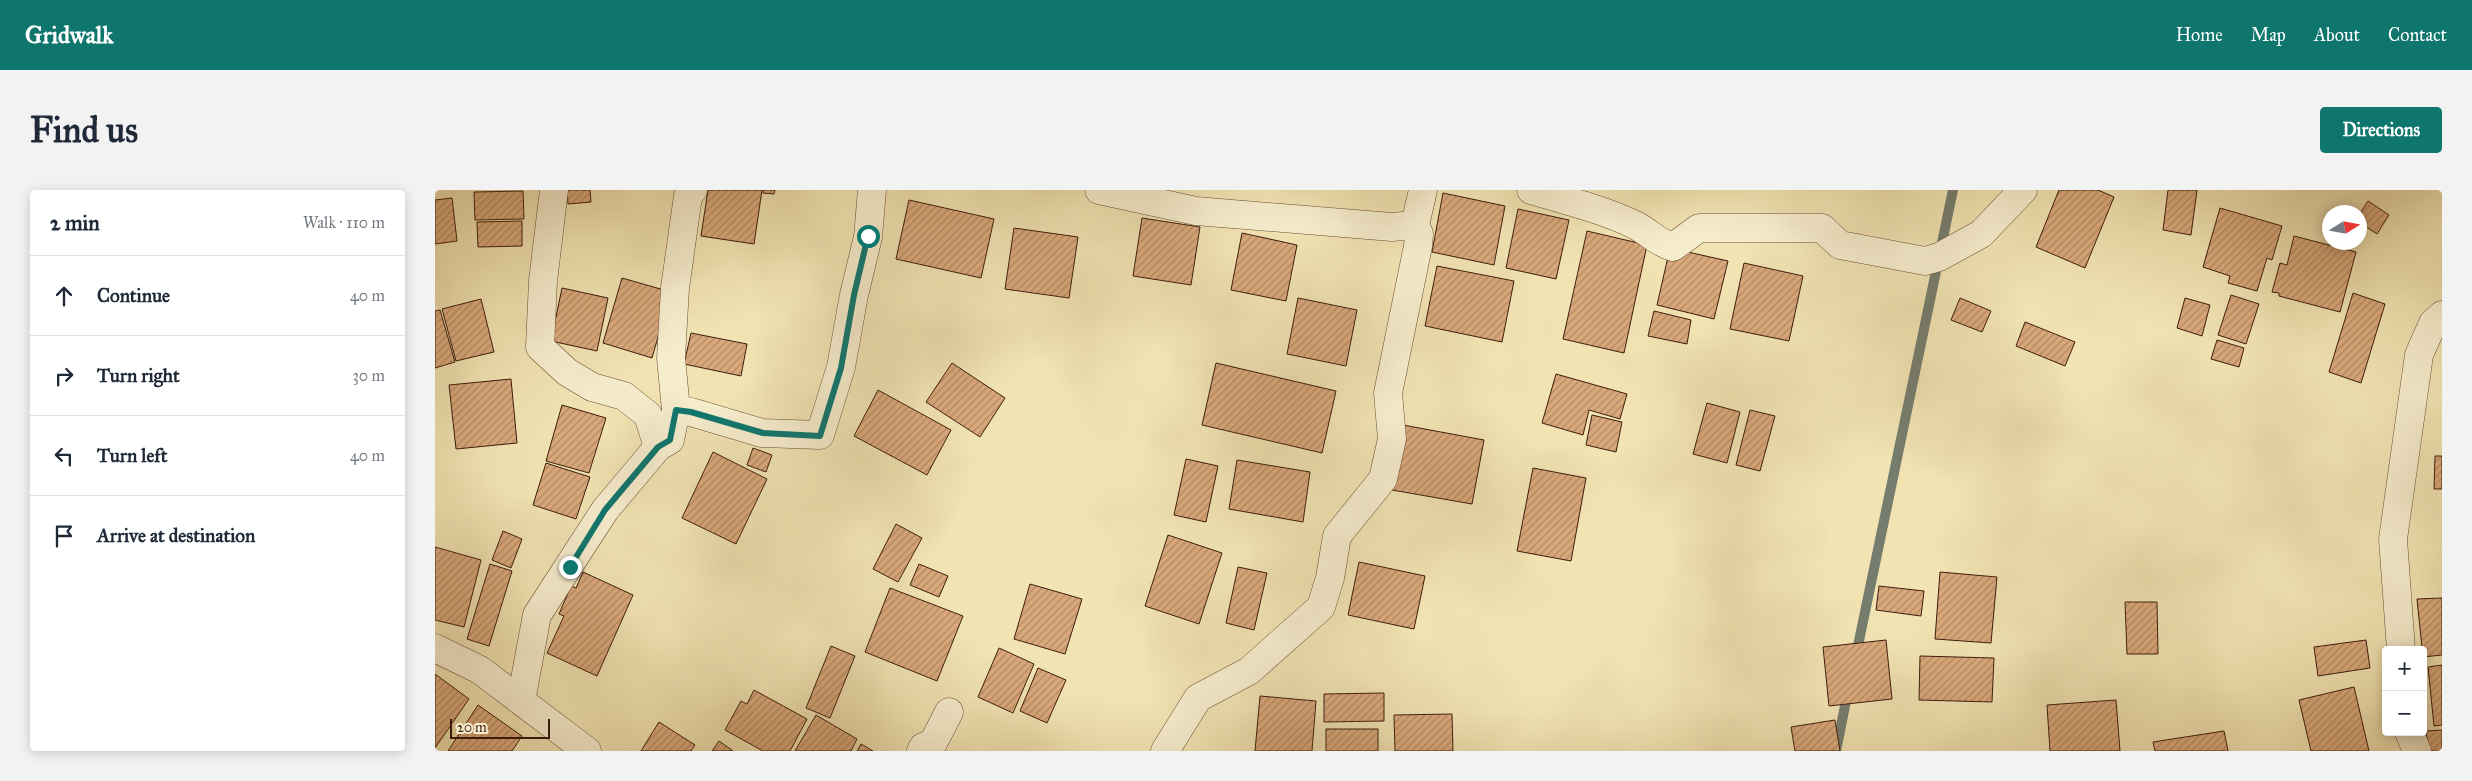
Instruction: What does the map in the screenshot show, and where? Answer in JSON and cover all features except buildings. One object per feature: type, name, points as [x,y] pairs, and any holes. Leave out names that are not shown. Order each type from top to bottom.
[{"type":"street","points":[[554,190],[543,281],[540,347],[567,372],[592,387],[624,396],[648,415],[658,447]]},
{"type":"street","points":[[521,701],[537,615],[605,510],[658,447],[670,440],[676,410],[671,358],[675,288],[688,196],[693,190]]},
{"type":"street","points":[[676,410],[691,412],[763,433],[820,436],[841,368],[854,295],[868,236],[872,190]]},
{"type":"street","points":[[1099,190],[1196,200],[1392,227],[1415,225]]},
{"type":"street","points":[[1165,751],[1198,698],[1249,671],[1321,607],[1331,578],[1337,536],[1383,479],[1392,439],[1388,393],[1418,246],[1419,234],[1415,225],[1423,190]]},
{"type":"street","points":[[1531,190],[1572,202],[1636,226],[1662,244],[1673,247],[1699,228],[1822,228],[1840,245],[1925,261],[1939,257],[1981,234],[2023,190]]},
{"type":"street","points":[[2401,646],[2393,539],[2419,355],[2433,323],[2442,315]]},
{"type":"street","points":[[435,648],[480,670],[587,751]]},
{"type":"street","points":[[921,751],[923,747],[933,743],[949,712]]},
{"type":"street","points":[[2411,736],[2417,751]]},
{"type":"waterway","points":[[1856,655],[1953,190]]},
{"type":"waterway","points":[[1836,751],[1848,691]]},
{"type":"route","points":[[570,567],[605,510],[658,447],[670,440],[676,410],[691,412],[763,433],[820,436],[841,368],[854,295],[868,236]]}]
